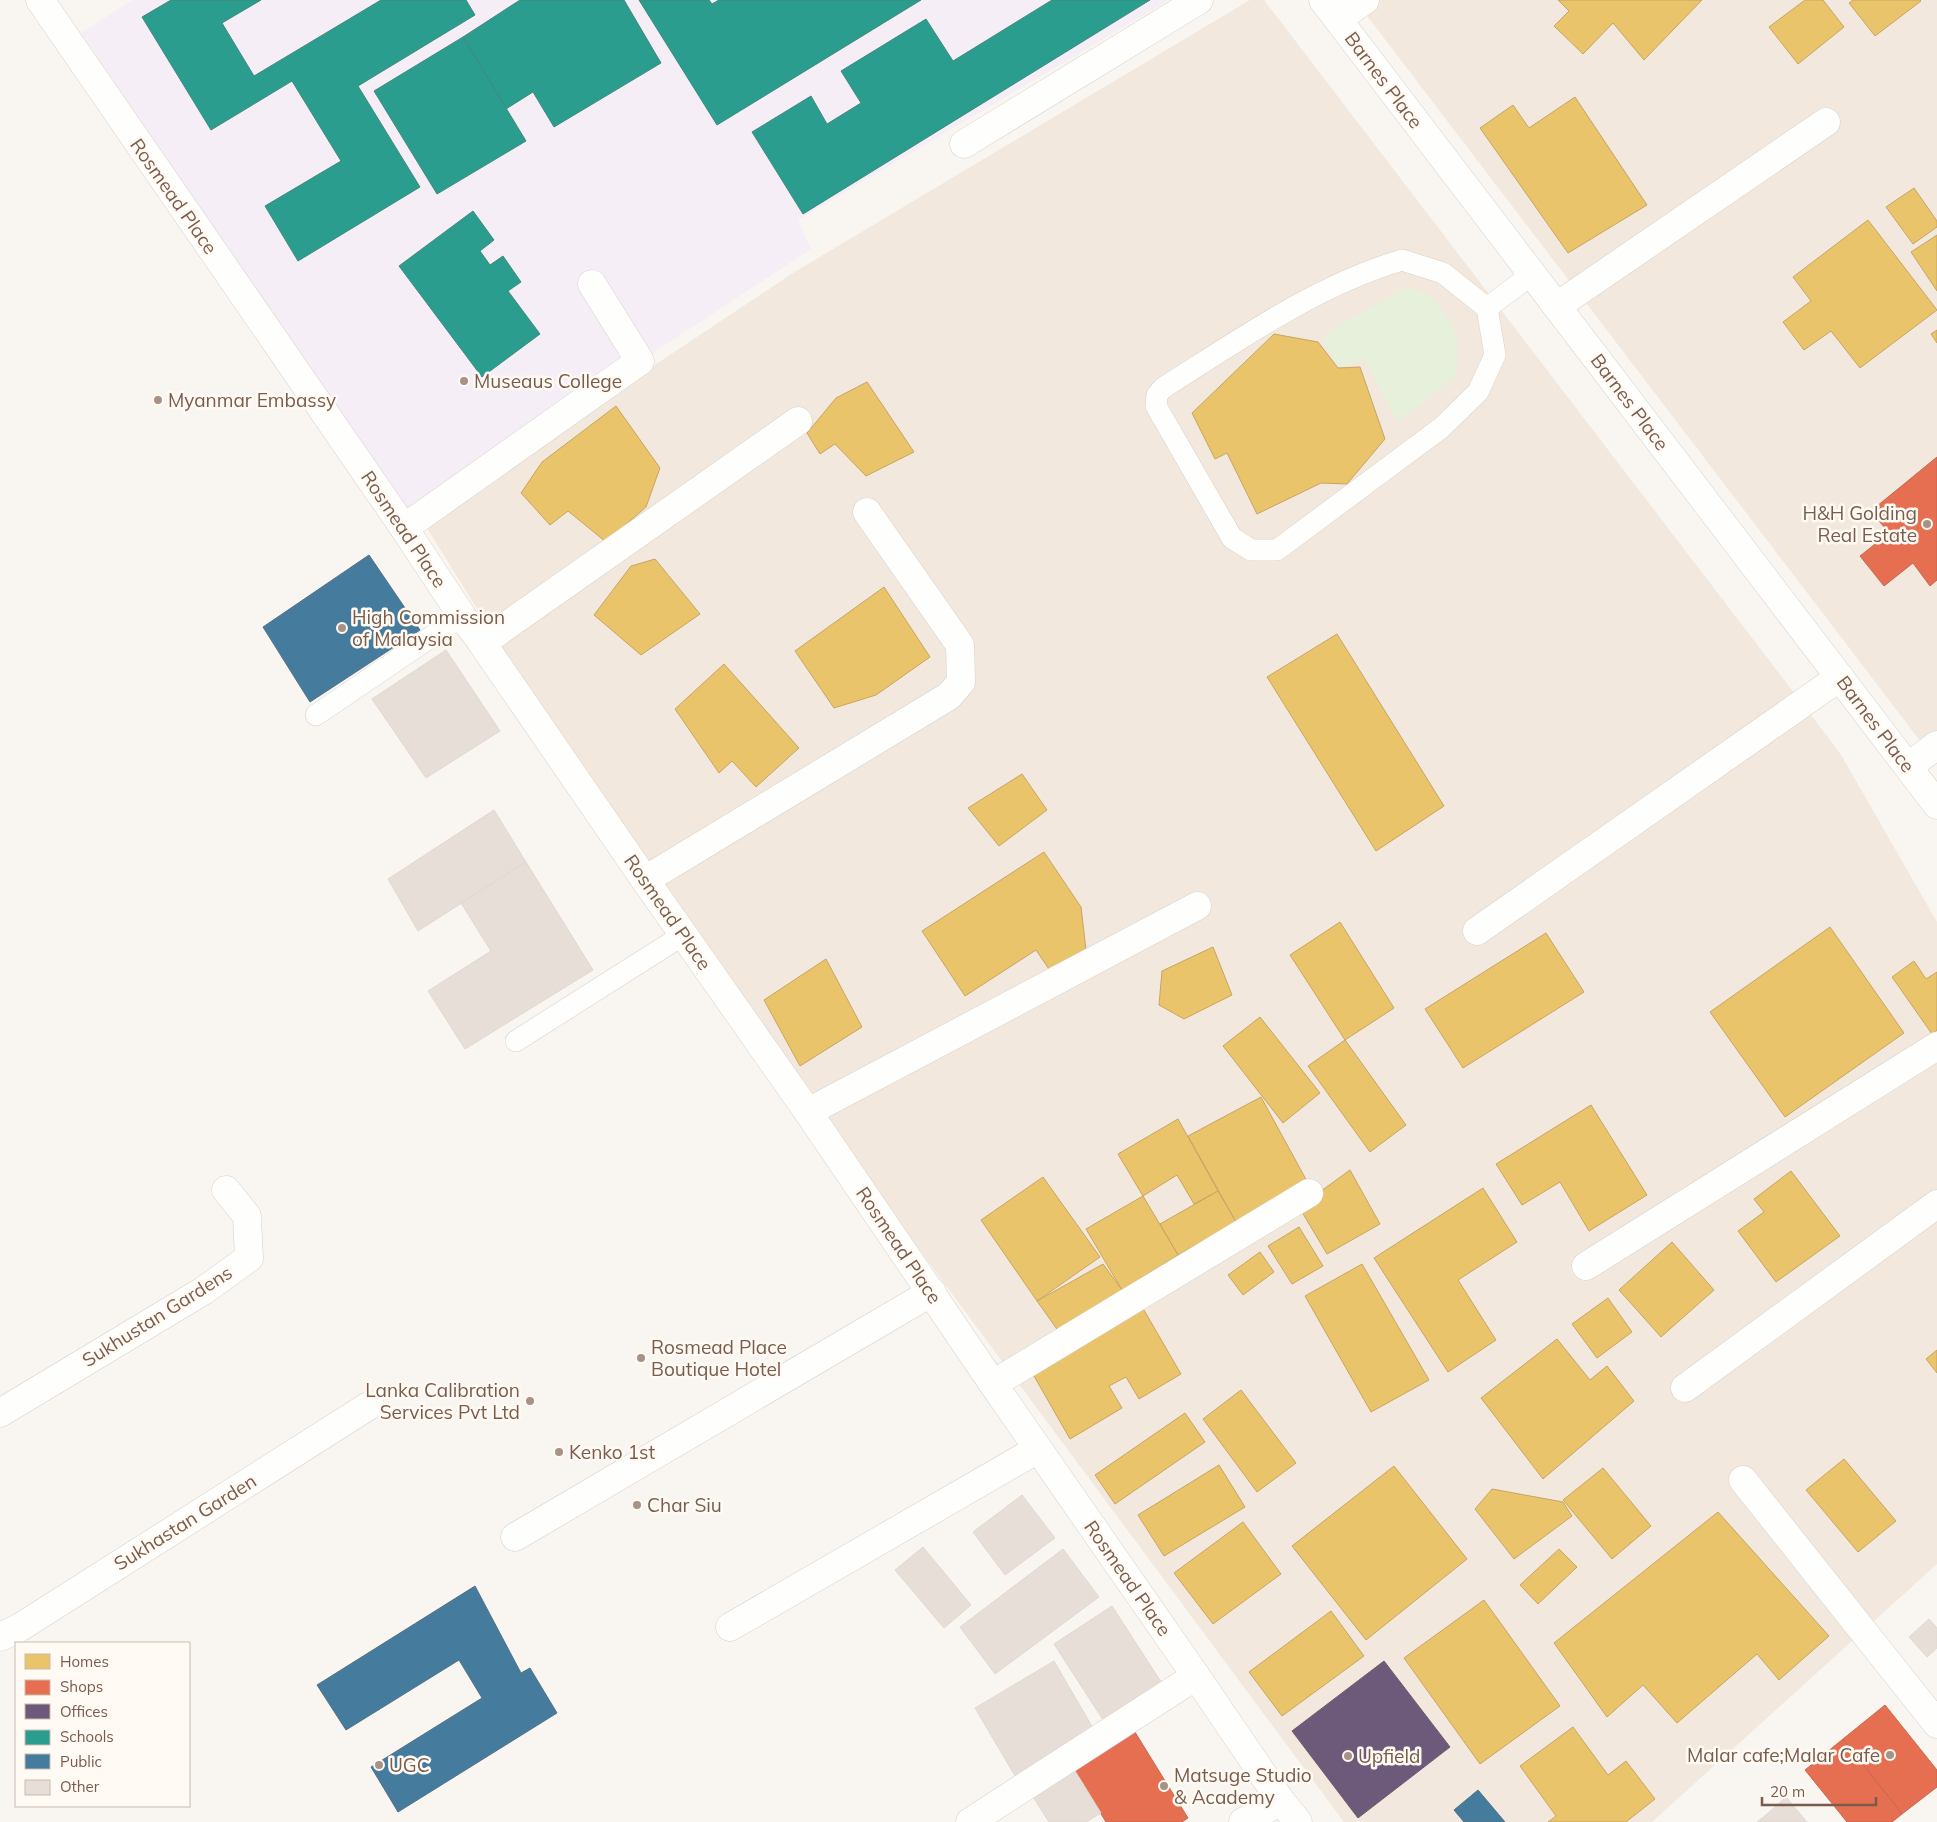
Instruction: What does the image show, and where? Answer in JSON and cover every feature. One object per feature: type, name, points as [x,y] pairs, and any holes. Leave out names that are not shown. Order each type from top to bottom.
[{"type":"street","name":"Rosmead Place","points":[[40,0],[404,528],[462,616],[932,1292],[993,1384],[1196,1676],[1280,1801],[1298,1822]]},
{"type":"street","points":[[964,144],[1198,0]]},
{"type":"street","points":[[1330,10],[1365,0]]},
{"type":"street","name":"Barnes Place","points":[[1330,10],[1937,805]]},
{"type":"street","points":[[1556,306],[1826,122]]},
{"type":"street","points":[[404,528],[640,360],[592,284]]},
{"type":"street","points":[[482,643],[798,421]]},
{"type":"street","points":[[645,880],[949,696],[961,682],[960,645],[867,512]]},
{"type":"street","points":[[1477,931],[1840,677]]},
{"type":"street","points":[[1908,767],[1937,745]]},
{"type":"street","points":[[808,1112],[1197,906]]},
{"type":"street","points":[[1586,1266],[1937,1046]]},
{"type":"street","name":"Sukhustan Gardens","points":[[0,1413],[203,1291],[249,1258],[247,1216],[226,1190]]},
{"type":"street","points":[[993,1384],[1309,1193]]},
{"type":"street","points":[[1685,1388],[1937,1204]]},
{"type":"street","points":[[516,1538],[932,1292]]},
{"type":"street","name":"Sukhastan Garden","points":[[0,1637],[19,1628],[370,1405]]},
{"type":"street","points":[[730,1627],[1038,1448]]},
{"type":"street","points":[[1743,1480],[1937,1724]]},
{"type":"street","points":[[970,1822],[1196,1676]]},
{"type":"street","points":[[1243,1822],[1280,1801]]},
{"type":"lane","points":[[1402,260],[1443,273],[1487,308],[1495,355],[1478,392],[1441,428],[1277,550],[1251,550],[1232,538],[1156,406],[1157,395],[1163,388],[1284,312],[1372,269],[1402,260]]},
{"type":"lane","points":[[1487,308],[1532,274]]},
{"type":"lane","points":[[316,715],[462,616]]},
{"type":"lane","points":[[516,1041],[683,935]]},
{"type":"shaded area","name":"Museaus College","points":[[132,0],[1169,0],[798,220],[811,249],[408,514],[81,33]]},
{"type":"shaded area","points":[[1250,0],[1264,0],[1840,753],[1937,922],[1937,1564],[1652,1822],[1344,1822],[645,880],[422,520],[793,273]]},
{"type":"shaded area","points":[[1355,0],[1937,0],[1937,763]]},
{"type":"green space","points":[[1406,287],[1431,295],[1458,334],[1457,375],[1399,422],[1364,360],[1338,368],[1323,338],[1330,331]]},
{"type":"building: Homes","points":[[1558,0],[1702,0],[1644,60],[1613,23],[1583,54],[1554,26],[1569,11]]},
{"type":"building: Homes","points":[[1805,0],[1823,0],[1844,27],[1798,64],[1769,27]]},
{"type":"building: Homes","points":[[1853,0],[1921,1],[1875,36],[1849,3]]},
{"type":"building: Homes","points":[[1575,97],[1647,205],[1568,253],[1480,128],[1513,105],[1529,128]]},
{"type":"building: Homes","points":[[1914,188],[1937,221],[1937,227],[1913,244],[1886,207]]},
{"type":"building: Homes","points":[[1868,220],[1937,310],[1860,368],[1831,331],[1804,350],[1783,322],[1811,301],[1793,277]]},
{"type":"building: Homes","points":[[1937,235],[1937,291],[1911,252]]},
{"type":"building: Homes","points":[[1937,330],[1937,343],[1931,334]]},
{"type":"building: Homes","points":[[1274,334],[1318,342],[1338,368],[1360,367],[1385,439],[1347,484],[1321,483],[1257,514],[1227,453],[1215,459],[1192,413]]},
{"type":"building: Homes","points":[[867,382],[914,452],[866,476],[835,444],[820,454],[807,433],[836,398]]},
{"type":"building: Homes","points":[[616,406],[660,468],[646,507],[606,542],[568,511],[550,525],[521,493],[542,462]]},
{"type":"building: Homes","points":[[655,559],[700,614],[641,655],[594,615],[631,566]]},
{"type":"building: Homes","points":[[884,587],[930,657],[876,695],[834,708],[795,651]]},
{"type":"building: Homes","points":[[1337,634],[1444,806],[1376,851],[1267,677]]},
{"type":"building: Homes","points":[[724,664],[799,748],[756,787],[732,761],[719,773],[675,709]]},
{"type":"building: Homes","points":[[1022,774],[1047,810],[999,846],[968,808]]},
{"type":"building: Homes","points":[[1044,852],[1081,907],[1086,950],[1051,972],[1036,950],[965,996],[922,931]]},
{"type":"building: Homes","points":[[1340,922],[1394,1008],[1345,1040],[1290,955]]},
{"type":"building: Homes","points":[[1830,927],[1904,1033],[1785,1117],[1710,1012]]},
{"type":"building: Homes","points":[[1546,933],[1584,992],[1463,1068],[1425,1009]]},
{"type":"building: Homes","points":[[1213,947],[1232,995],[1184,1019],[1159,1005],[1162,971]]},
{"type":"building: Homes","points":[[826,959],[862,1027],[800,1066],[764,1000]]},
{"type":"building: Homes","points":[[1914,961],[1926,979],[1937,972],[1937,1030],[1932,1034],[1892,977]]},
{"type":"building: Homes","points":[[1260,1017],[1320,1093],[1283,1123],[1223,1046]]},
{"type":"building: Homes","points":[[1345,1040],[1406,1125],[1370,1152],[1308,1066]]},
{"type":"building: Homes","points":[[1261,1097],[1308,1183],[1236,1222],[1188,1136]]},
{"type":"building: Homes","points":[[1591,1105],[1647,1195],[1589,1231],[1560,1182],[1522,1205],[1496,1164]]},
{"type":"building: Homes","points":[[1178,1119],[1218,1191],[1194,1204],[1177,1175],[1143,1196],[1118,1154]]},
{"type":"building: Homes","points":[[1350,1170],[1380,1224],[1327,1254],[1299,1207]]},
{"type":"building: Homes","points":[[1791,1171],[1840,1236],[1776,1282],[1738,1231],[1764,1212],[1754,1199]]},
{"type":"building: Homes","points":[[1043,1177],[1100,1257],[1037,1301],[981,1220]]},
{"type":"building: Homes","points":[[1483,1188],[1517,1242],[1458,1280],[1496,1340],[1448,1372],[1374,1258]]},
{"type":"building: Homes","points":[[1218,1191],[1236,1222],[1178,1255],[1160,1224]]},
{"type":"building: Homes","points":[[1143,1196],[1178,1255],[1122,1290],[1086,1229]]},
{"type":"building: Homes","points":[[1299,1227],[1323,1266],[1292,1284],[1268,1246]]},
{"type":"building: Homes","points":[[1672,1242],[1714,1290],[1661,1337],[1619,1290]]},
{"type":"building: Homes","points":[[1260,1252],[1274,1272],[1243,1295],[1228,1275]]},
{"type":"building: Homes","points":[[1103,1264],[1122,1290],[1059,1332],[1037,1301]]},
{"type":"building: Homes","points":[[1362,1264],[1429,1380],[1371,1412],[1305,1296]]},
{"type":"building: Homes","points":[[1608,1298],[1632,1332],[1597,1358],[1572,1324]]},
{"type":"building: Homes","points":[[1141,1305],[1181,1374],[1139,1399],[1126,1377],[1109,1386],[1122,1408],[1070,1439],[1030,1369]]},
{"type":"building: Homes","points":[[1557,1339],[1590,1380],[1607,1366],[1634,1401],[1543,1479],[1481,1398]]},
{"type":"building: Homes","points":[[1937,1350],[1937,1373],[1926,1359]]},
{"type":"building: Homes","points":[[1241,1390],[1296,1463],[1257,1492],[1203,1419]]},
{"type":"building: Homes","points":[[1185,1413],[1205,1442],[1115,1504],[1095,1475]]},
{"type":"building: Homes","points":[[1844,1459],[1896,1521],[1858,1552],[1806,1490]]},
{"type":"building: Homes","points":[[1219,1465],[1245,1507],[1164,1556],[1138,1515]]},
{"type":"building: Homes","points":[[1394,1466],[1467,1559],[1366,1640],[1292,1546]]},
{"type":"building: Homes","points":[[1603,1468],[1651,1526],[1612,1559],[1563,1500]]},
{"type":"building: Homes","points":[[1492,1489],[1563,1502],[1572,1516],[1514,1559],[1475,1509]]},
{"type":"building: Homes","points":[[1718,1512],[1829,1636],[1779,1680],[1757,1654],[1677,1723],[1643,1685],[1607,1717],[1554,1643]]},
{"type":"building: Homes","points":[[1243,1522],[1281,1574],[1213,1624],[1174,1573]]},
{"type":"building: Homes","points":[[1559,1549],[1577,1567],[1538,1604],[1520,1585]]},
{"type":"building: Homes","points":[[1484,1600],[1560,1706],[1480,1764],[1404,1658]]},
{"type":"building: Homes","points":[[1331,1611],[1364,1656],[1282,1716],[1249,1672]]},
{"type":"building: Homes","points":[[1573,1727],[1608,1775],[1626,1761],[1655,1799],[1626,1822],[1548,1822],[1556,1816],[1520,1766]]},
{"type":"building: Shops","points":[[1937,457],[1937,580],[1930,586],[1913,563],[1884,586],[1860,556],[1889,533],[1871,511]]},
{"type":"building: Shops","name":"Malar cafe;Malar Cafe","points":[[1885,1705],[1937,1770],[1937,1787],[1902,1814],[1843,1739]]},
{"type":"building: Shops","points":[[1130,1724],[1188,1818],[1182,1822],[1106,1822],[1069,1761]]},
{"type":"building: Shops","points":[[1843,1739],[1902,1814],[1892,1822],[1847,1822],[1805,1770]]},
{"type":"building: Offices","points":[[1384,1661],[1450,1747],[1358,1818],[1292,1731]]},
{"type":"building: Schools","points":[[171,0],[261,0],[222,23],[254,76],[381,0],[466,0],[475,15],[358,86],[420,187],[298,261],[265,206],[341,161],[292,81],[211,130],[142,17]]},
{"type":"building: Schools","points":[[520,0],[624,0],[661,63],[554,127],[533,92],[506,109],[463,37]]},
{"type":"building: Schools","points":[[639,0],[709,0],[712,4],[719,0],[921,0],[717,125]]},
{"type":"building: Schools","points":[[1052,0],[1150,0],[803,214],[752,132],[811,96],[827,124],[861,103],[841,71],[926,19],[953,61]]},
{"type":"building: Schools","points":[[463,37],[526,141],[437,194],[374,91]]},
{"type":"building: Schools","points":[[473,211],[494,240],[480,251],[490,265],[503,256],[521,282],[508,291],[540,334],[482,377],[399,266]]},
{"type":"building: Public","name":"High Commission of Malaysia","points":[[369,555],[420,630],[310,702],[263,627]]},
{"type":"building: Public","points":[[475,1586],[521,1673],[530,1668],[557,1713],[398,1812],[371,1767],[482,1698],[459,1660],[346,1730],[317,1685]]},
{"type":"building: Public","points":[[1478,1790],[1505,1822],[1464,1822],[1454,1810]]},
{"type":"building: Other","points":[[446,650],[500,731],[426,778],[372,699]]},
{"type":"building: Other","points":[[494,810],[526,862],[418,931],[388,879]]},
{"type":"building: Other","points":[[526,862],[593,970],[465,1049],[428,991],[491,951],[461,903]]},
{"type":"building: Other","points":[[1022,1495],[1055,1538],[1005,1575],[973,1532]]},
{"type":"building: Other","points":[[923,1547],[971,1605],[944,1628],[895,1570]]},
{"type":"building: Other","points":[[1063,1549],[1099,1597],[995,1674],[960,1627]]},
{"type":"building: Other","points":[[1112,1606],[1165,1688],[1107,1726],[1054,1644]]},
{"type":"building: Other","points":[[1929,1619],[1937,1628],[1937,1648],[1927,1657],[1909,1637]]},
{"type":"building: Other","points":[[1054,1661],[1097,1735],[1018,1781],[975,1708]]},
{"type":"building: Other","points":[[1069,1761],[1101,1813],[1086,1822],[1049,1822],[1026,1786]]},
{"type":"building: Other","points":[[1786,1797],[1807,1822],[1757,1822],[1766,1815]]},
{"type":"place","name":"Museaus College","points":[[464,381]]},
{"type":"place","name":"Myanmar Embassy","points":[[158,400]]},
{"type":"place","name":"H&H Golding Real Estate","points":[[1927,524]]},
{"type":"place","name":"High Commission of Malaysia","points":[[342,628]]},
{"type":"place","name":"Rosmead Place Boutique Hotel","points":[[641,1358]]},
{"type":"place","name":"Lanka Calibration Services Pvt Ltd","points":[[530,1401]]},
{"type":"place","name":"Kenko 1st","points":[[559,1452]]},
{"type":"place","name":"Char Siu","points":[[637,1505]]},
{"type":"place","name":"Malar cafe;Malar Cafe","points":[[1890,1755]]},
{"type":"place","name":"Upfield","points":[[1348,1756]]},
{"type":"place","name":"UGC","points":[[379,1765]]},
{"type":"place","name":"Matsuge Studio & Academy","points":[[1164,1786]]}]
